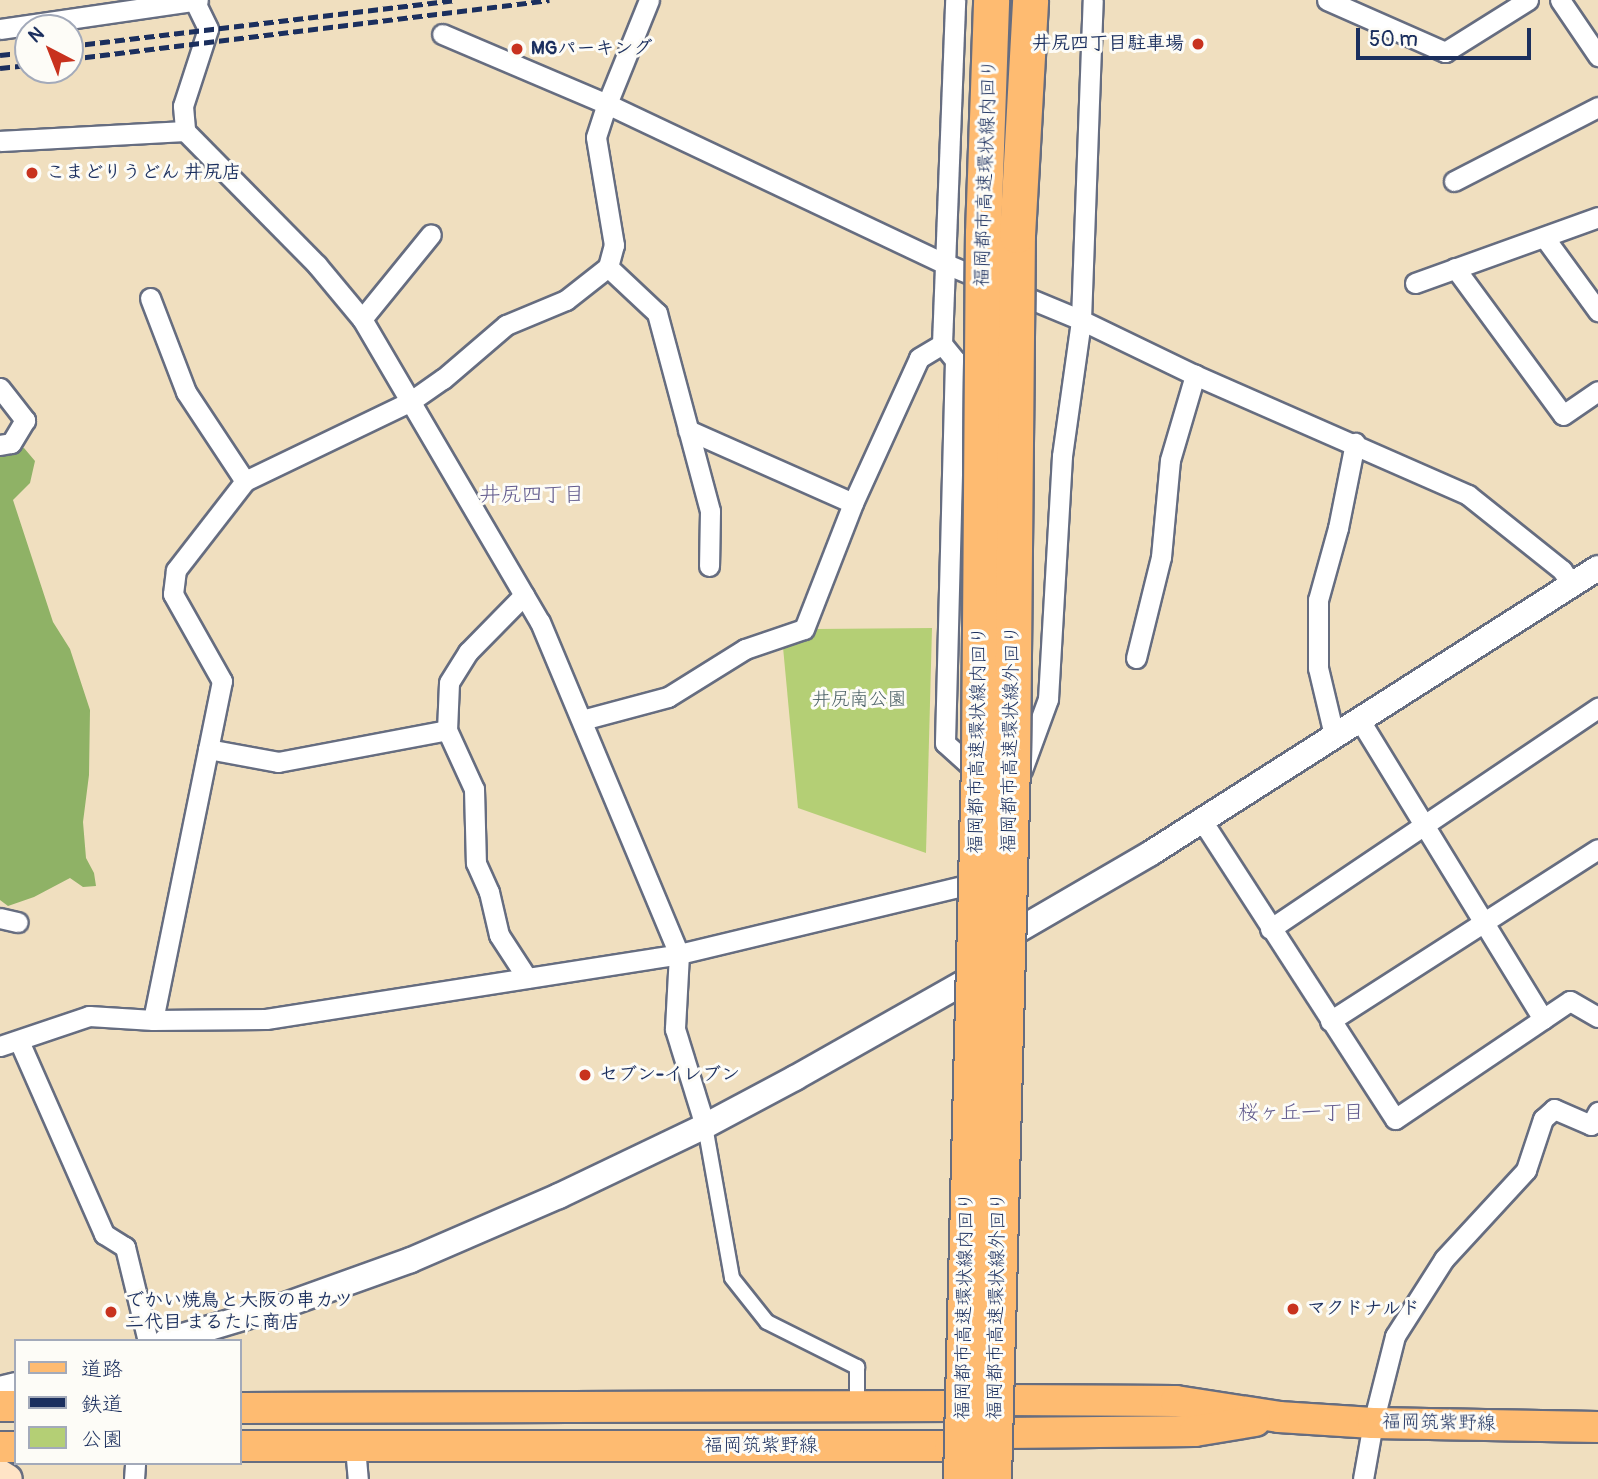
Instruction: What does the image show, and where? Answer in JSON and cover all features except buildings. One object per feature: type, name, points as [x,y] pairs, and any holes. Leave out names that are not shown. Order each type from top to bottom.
[{"type":"highway","name":"福岡都市高速環状線内回り","points":[[961,1479],[979,762],[983,233],[991,0]]},
{"type":"highway","name":"福岡都市高速環状線外回り","points":[[993,1479],[1012,761],[1017,235],[1030,0]]},
{"type":"main road","name":"福岡筑紫野線","points":[[242,1408],[956,1406],[1005,1400],[1176,1401],[1279,1417],[1373,1423],[1598,1427]]},
{"type":"main road","name":"福岡筑紫野線","points":[[242,1446],[950,1446],[1005,1433],[1195,1431],[1279,1417]]},
{"type":"main road","points":[[0,1474],[8,1479]]},
{"type":"street","points":[[0,29],[196,0],[208,29],[183,106],[185,131],[317,265],[362,319],[540,622],[680,954],[676,1029],[705,1126],[733,1278],[767,1322],[857,1367],[857,1405]]},
{"type":"street","points":[[153,1020],[222,681],[173,594],[176,570],[245,481],[411,401],[443,379],[506,325],[566,300],[608,267],[614,245],[596,137],[649,0]]},
{"type":"street","points":[[955,0],[942,344],[955,360],[945,743],[973,768]]},
{"type":"street","points":[[1022,770],[1048,699],[1062,456],[1081,320],[1093,0]]},
{"type":"street","points":[[1327,0],[1445,52],[1528,0]]},
{"type":"street","points":[[1560,0],[1598,56]]},
{"type":"street","points":[[442,34],[607,104],[946,264],[1081,320],[1195,375],[1355,443],[1468,495],[1562,570],[1571,584]]},
{"type":"street","points":[[1454,181],[1598,107]]},
{"type":"street","points":[[0,141],[185,131]]},
{"type":"street","points":[[1415,283],[1598,218]]},
{"type":"street","points":[[362,319],[431,234]]},
{"type":"street","points":[[1545,237],[1598,311]]},
{"type":"street","points":[[608,267],[657,313],[710,511],[709,566]]},
{"type":"street","points":[[1455,268],[1563,415],[1598,391]]},
{"type":"street","points":[[150,298],[186,392],[245,481]]},
{"type":"street","points":[[582,720],[668,697],[745,649],[804,629],[853,503],[919,358],[942,344]]},
{"type":"street","points":[[1136,658],[1161,557],[1170,460],[1195,375]]},
{"type":"street","points":[[0,388],[25,420],[11,443],[0,445]]},
{"type":"street","points":[[688,430],[853,503]]},
{"type":"street","points":[[1334,736],[1318,668],[1318,600],[1338,528],[1355,443]]},
{"type":"street","points":[[173,1339],[277,1308],[411,1260],[559,1196],[705,1126],[970,979],[1017,931],[1151,853],[1571,584],[1596,565]]},
{"type":"street","points":[[524,595],[468,652],[449,683],[447,730],[474,789],[476,863],[489,892],[499,935],[527,978]]},
{"type":"street","points":[[1270,929],[1598,708]]},
{"type":"street","points":[[1359,719],[1544,1019]]},
{"type":"street","points":[[208,750],[278,762],[447,730]]},
{"type":"street","points":[[1201,819],[1395,1119],[1570,1001],[1598,1017]]},
{"type":"street","points":[[1330,1021],[1598,849]]},
{"type":"street","points":[[0,1046],[89,1016],[153,1020],[265,1018],[680,954],[970,884]]},
{"type":"street","points":[[19,1041],[104,1234],[125,1247],[148,1339]]},
{"type":"street","points":[[1363,1479],[1373,1423],[1395,1336],[1444,1259],[1527,1170],[1543,1119],[1554,1109],[1591,1125],[1598,1112]]},
{"type":"street","points":[[355,1447],[358,1479]]},
{"type":"green space","points":[[24,448],[35,461],[30,483],[13,500],[53,622],[70,649],[90,710],[89,775],[83,822],[86,858],[94,873],[96,886],[83,887],[70,878],[34,897],[8,906],[0,900],[0,450]]},
{"type":"green space","name":"井尻南公園","points":[[932,628],[926,853],[798,808],[783,647],[816,629]]},
{"type":"railway","points":[[84,44],[454,0]]},
{"type":"railway","points":[[84,57],[549,0]]},
{"type":"railway","points":[[0,55],[14,54]]},
{"type":"railway","points":[[0,68],[14,66]]},
{"type":"place","name":"井尻四丁目駐車場","points":[[1198,44]]},
{"type":"place","name":"MGパーキング","points":[[517,49]]},
{"type":"place","name":"こまどりうどん 井尻店","points":[[32,173]]},
{"type":"place","name":"セブン-イレブン","points":[[585,1075]]},
{"type":"place","name":"マクドナルド","points":[[1293,1309]]},
{"type":"place","name":"でかい焼鳥と大阪の串カツ 二代目 まるたに商店","points":[[111,1312]]},
{"type":"district","name":"井尻四丁目","points":[[532,495]]},
{"type":"district","name":"桜ヶ丘一丁目","points":[[1301,1113]]}]
